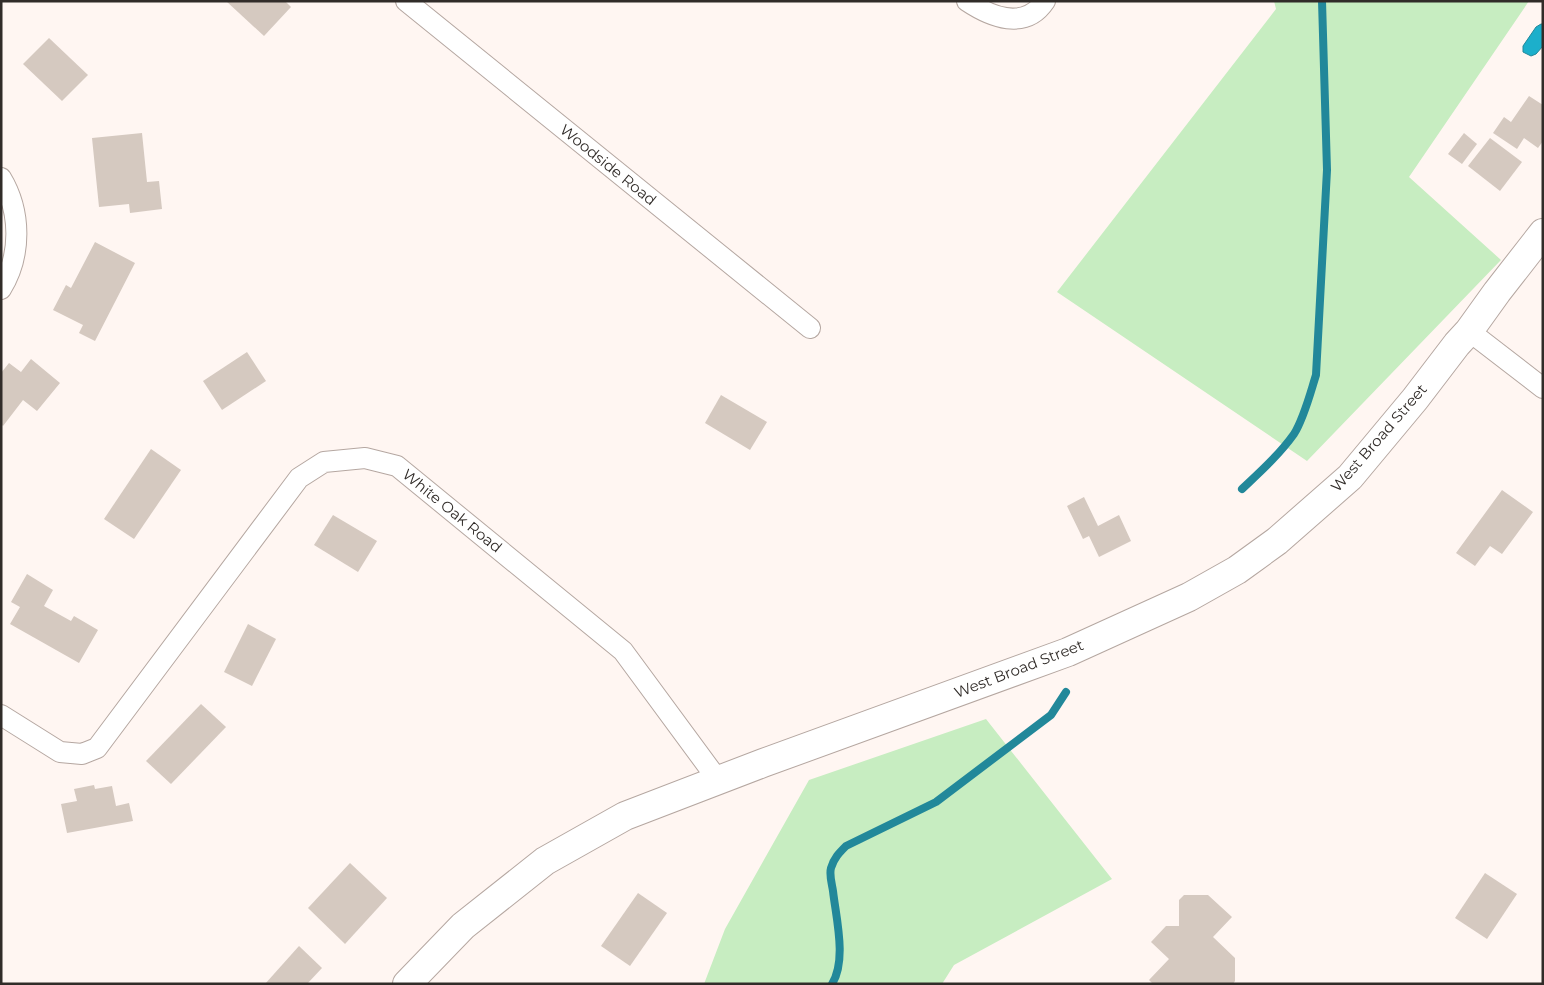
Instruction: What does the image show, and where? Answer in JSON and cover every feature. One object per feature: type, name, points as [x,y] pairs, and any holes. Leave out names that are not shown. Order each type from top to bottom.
[{"type":"street","name":"Woodside Road","points":[[406,1],[810,328]]},
{"type":"street","points":[[967,1],[991,15],[1008,19],[1021,18],[1033,14],[1045,1]]},
{"type":"street","points":[[1,178],[12,200],[16,221],[16,244],[12,266],[1,289]]},
{"type":"street","name":"West Broad Street","points":[[414,982],[463,926],[545,861],[625,816],[1068,652],[1189,597],[1237,570],[1277,541],[1350,477],[1469,331],[1543,233]]},
{"type":"street","points":[[1469,331],[1543,388]]},
{"type":"street","name":"White Oak Road","points":[[1,715],[60,752],[82,754],[96,748],[299,478],[324,462],[365,458],[397,466],[623,651],[718,780]]},
{"type":"green space","points":[[1274,1],[1529,1],[1409,177],[1501,260],[1307,461],[1057,292],[1276,9]]},
{"type":"green space","points":[[986,719],[1112,879],[954,965],[942,984],[704,984],[725,929],[809,780]]},
{"type":"water","points":[[1543,24],[1543,46],[1536,54],[1531,56],[1523,52],[1523,46],[1536,27]]},
{"type":"building","points":[[226,1],[285,1],[291,7],[264,36]]},
{"type":"building","points":[[49,38],[88,75],[62,101],[23,64]]},
{"type":"building","points":[[1529,96],[1543,105],[1543,141],[1538,148],[1524,138],[1517,149],[1493,133],[1504,117],[1511,122]]},
{"type":"building","points":[[142,133],[147,182],[159,181],[162,209],[130,213],[129,204],[99,207],[92,138]]},
{"type":"building","points":[[1464,133],[1477,144],[1462,164],[1448,154]]},
{"type":"building","points":[[1490,138],[1522,162],[1500,191],[1468,166]]},
{"type":"building","points":[[95,242],[135,263],[95,341],[79,333],[83,325],[53,310],[66,285],[71,288]]},
{"type":"building","points":[[247,352],[266,381],[222,410],[203,381]]},
{"type":"building","points":[[31,359],[60,383],[37,411],[23,400],[3,426],[1,424],[1,373],[9,363],[21,372]]},
{"type":"building","points":[[721,395],[767,422],[750,450],[705,423]]},
{"type":"building","points":[[151,449],[181,470],[134,539],[104,519]]},
{"type":"building","points":[[1502,490],[1533,512],[1502,554],[1490,546],[1475,566],[1456,553]]},
{"type":"building","points":[[1084,497],[1098,526],[1119,515],[1131,541],[1099,557],[1089,536],[1083,539],[1067,506]]},
{"type":"building","points":[[333,515],[377,541],[358,572],[314,545]]},
{"type":"building","points":[[27,574],[53,590],[44,606],[71,621],[74,616],[98,630],[79,663],[10,624],[20,607],[11,602]]},
{"type":"building","points":[[248,624],[276,639],[252,686],[224,672]]},
{"type":"building","points":[[201,704],[226,727],[171,784],[146,761]]},
{"type":"building","points":[[94,785],[95,789],[112,786],[116,806],[129,803],[133,821],[67,833],[61,804],[77,801],[74,789]]},
{"type":"building","points":[[350,863],[387,898],[345,944],[308,908]]},
{"type":"building","points":[[1485,873],[1517,894],[1487,939],[1455,918]]},
{"type":"building","points":[[638,893],[667,913],[630,966],[601,946]]},
{"type":"building","points":[[1184,895],[1208,895],[1232,917],[1213,937],[1235,958],[1235,981],[1233,984],[1153,984],[1149,980],[1169,959],[1151,942],[1166,926],[1179,926],[1179,900]]},
{"type":"building","points":[[299,946],[322,968],[307,984],[265,984]]},
{"type":"waterway","points":[[1242,489],[1276,456],[1298,428],[1316,375],[1327,170],[1322,1]]},
{"type":"waterway","points":[[832,984],[839,963],[840,951],[830,871],[839,853],[846,846],[936,802],[1051,715],[1066,692]]}]
